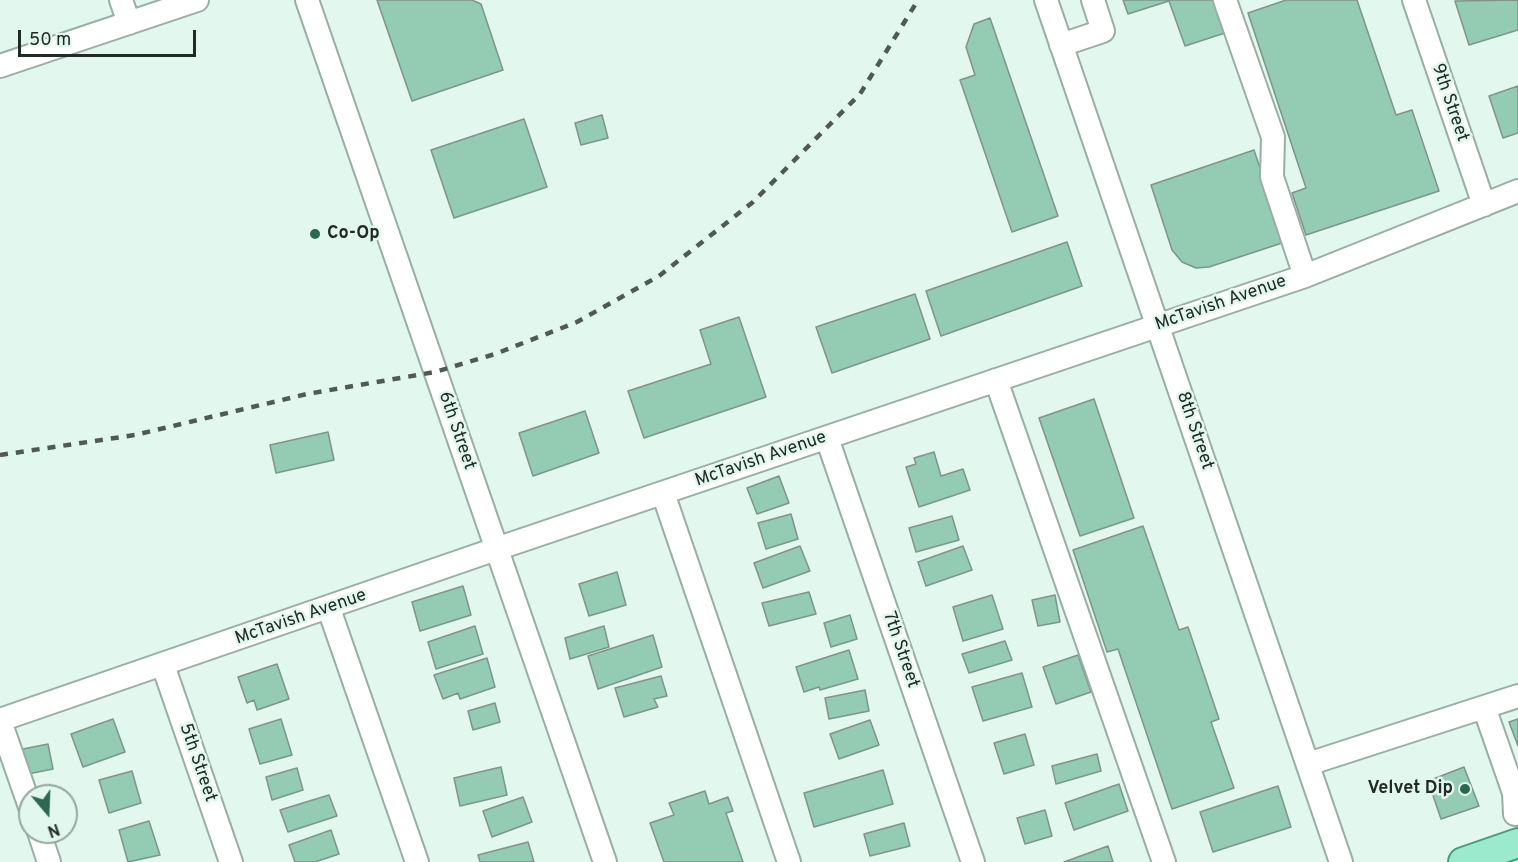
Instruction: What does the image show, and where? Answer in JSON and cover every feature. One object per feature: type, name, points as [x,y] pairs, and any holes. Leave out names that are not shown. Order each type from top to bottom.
[{"type":"main road","points":[[1463,862],[1518,843]]},
{"type":"street","points":[[121,0],[129,23]]},
{"type":"street","points":[[0,66],[196,0]]},
{"type":"street","name":"6th Street","points":[[307,0],[605,862]]},
{"type":"street","name":"8th Street","points":[[1046,0],[1341,862]]},
{"type":"street","points":[[1061,45],[1103,31],[1093,0]]},
{"type":"street","points":[[1226,0],[1273,137],[1272,177],[1305,276]]},
{"type":"street","name":"9th Street","points":[[1414,0],[1484,205]]},
{"type":"street","name":"McTavish Avenue","points":[[0,721],[663,492],[1305,276],[1518,191]]},
{"type":"street","points":[[996,380],[1164,862]]},
{"type":"street","name":"7th Street","points":[[827,438],[973,862]]},
{"type":"street","points":[[663,492],[789,862]]},
{"type":"street","points":[[328,609],[417,862]]},
{"type":"street","name":"5th Street","points":[[163,665],[231,862]]},
{"type":"street","points":[[1308,764],[1518,696]]},
{"type":"street","points":[[1484,707],[1514,793],[1515,814]]},
{"type":"street","points":[[0,721],[22,784]]},
{"type":"street","points":[[43,844],[49,862]]},
{"type":"building","points":[[377,0],[472,0],[481,4],[503,70],[412,101]]},
{"type":"building","points":[[1123,0],[1218,0],[1228,32],[1185,46],[1169,1],[1128,14]]},
{"type":"building","points":[[1286,0],[1357,0],[1396,115],[1412,110],[1439,191],[1306,235],[1292,193],[1306,188],[1248,13]]},
{"type":"building","points":[[1518,0],[1518,30],[1469,45],[1455,1]]},
{"type":"building","points":[[990,18],[1058,216],[1012,232],[960,80],[975,75],[966,47],[974,24]]},
{"type":"building","points":[[1518,86],[1518,133],[1503,138],[1489,96]]},
{"type":"building","points":[[602,115],[608,138],[581,145],[575,123]]},
{"type":"building","points":[[524,119],[547,187],[454,218],[431,150]]},
{"type":"building","points":[[1254,150],[1285,242],[1209,267],[1196,268],[1182,262],[1172,250],[1151,185]]},
{"type":"building","points":[[1067,242],[1082,286],[941,336],[926,291]]},
{"type":"building","points":[[915,294],[930,339],[832,373],[816,327]]},
{"type":"building","points":[[739,317],[766,397],[644,438],[628,391],[711,364],[700,330]]},
{"type":"building","points":[[1094,399],[1134,518],[1080,536],[1039,418]]},
{"type":"building","points":[[585,411],[599,453],[533,476],[519,433]]},
{"type":"building","points":[[328,432],[334,460],[276,473],[270,445]]},
{"type":"building","points":[[934,452],[941,476],[963,469],[970,490],[919,507],[906,467],[916,464],[914,458]]},
{"type":"building","points":[[779,476],[789,503],[757,514],[747,488]]},
{"type":"building","points":[[791,514],[798,539],[766,549],[758,523]]},
{"type":"building","points":[[952,516],[959,540],[916,552],[909,528]]},
{"type":"building","points":[[1143,526],[1179,630],[1188,627],[1219,719],[1211,722],[1234,788],[1172,809],[1118,649],[1107,652],[1073,550]]},
{"type":"building","points":[[800,546],[810,571],[763,588],[754,563]]},
{"type":"building","points":[[963,546],[972,570],[926,586],[918,562]]},
{"type":"building","points":[[617,572],[626,605],[589,616],[579,584]]},
{"type":"building","points":[[463,586],[471,615],[420,631],[412,602]]},
{"type":"building","points":[[809,592],[816,614],[769,626],[762,603]]},
{"type":"building","points":[[992,595],[1003,629],[963,641],[953,607]]},
{"type":"building","points":[[1055,595],[1060,622],[1038,626],[1032,600]]},
{"type":"building","points":[[850,615],[857,639],[831,647],[824,623]]},
{"type":"building","points":[[475,626],[483,654],[436,669],[428,642]]},
{"type":"building","points":[[604,626],[609,647],[570,659],[565,638]]},
{"type":"building","points":[[653,635],[662,667],[598,689],[588,656]]},
{"type":"building","points":[[1005,641],[1012,660],[969,673],[962,654]]},
{"type":"building","points":[[849,650],[858,679],[820,690],[819,687],[804,692],[796,667]]},
{"type":"building","points":[[1078,655],[1091,692],[1056,704],[1043,667]]},
{"type":"building","points":[[487,658],[495,687],[460,699],[458,693],[443,699],[434,675]]},
{"type":"building","points":[[277,664],[289,699],[257,710],[254,700],[247,703],[238,677]]},
{"type":"building","points":[[1022,673],[1032,707],[983,721],[972,687]]},
{"type":"building","points":[[661,676],[667,696],[654,699],[658,707],[624,717],[615,688]]},
{"type":"building","points":[[865,690],[869,711],[829,719],[825,698]]},
{"type":"building","points":[[495,703],[500,722],[473,730],[468,711]]},
{"type":"building","points":[[113,719],[125,752],[83,767],[71,734]]},
{"type":"building","points":[[281,719],[292,755],[260,764],[249,729]]},
{"type":"building","points":[[1518,719],[1518,746],[1509,722]]},
{"type":"building","points":[[870,720],[879,745],[839,759],[830,734]]},
{"type":"building","points":[[1025,734],[1034,765],[1004,774],[994,743]]},
{"type":"building","points":[[48,744],[53,769],[28,774],[23,749]]},
{"type":"building","points":[[1097,754],[1101,771],[1056,784],[1052,766]]},
{"type":"building","points":[[501,767],[507,795],[460,806],[454,778]]},
{"type":"building","points":[[1464,767],[1479,806],[1441,819],[1428,781]]},
{"type":"building","points":[[297,768],[303,790],[272,800],[266,777]]},
{"type":"building","points":[[883,770],[893,804],[814,827],[804,793]]},
{"type":"building","points":[[132,771],[141,803],[109,813],[99,780]]},
{"type":"building","points":[[1119,784],[1128,811],[1074,830],[1065,803]]},
{"type":"building","points":[[1278,786],[1291,827],[1213,852],[1200,812]]},
{"type":"building","points":[[705,791],[709,804],[728,797],[733,811],[726,813],[743,862],[664,862],[650,823],[674,815],[669,803]]},
{"type":"building","points":[[329,795],[337,816],[288,832],[280,810]]},
{"type":"building","points":[[523,797],[532,822],[492,837],[483,811]]},
{"type":"building","points":[[1045,810],[1052,836],[1025,844],[1017,818]]},
{"type":"building","points":[[149,821],[160,855],[128,862],[119,830]]},
{"type":"building","points":[[904,823],[910,846],[870,856],[864,834]]},
{"type":"building","points":[[331,830],[339,854],[315,862],[295,862],[289,845]]},
{"type":"building","points":[[528,842],[534,862],[480,862],[478,855]]},
{"type":"building","points":[[1108,846],[1113,862],[1064,862]]},
{"type":"railway","points":[[0,455],[135,435],[307,394],[435,372],[495,354],[577,322],[659,276],[753,202],[860,94],[918,0]]},
{"type":"place","name":"Co-Op","points":[[315,234]]},
{"type":"place","name":"Velvet Dip","points":[[1465,789]]}]
